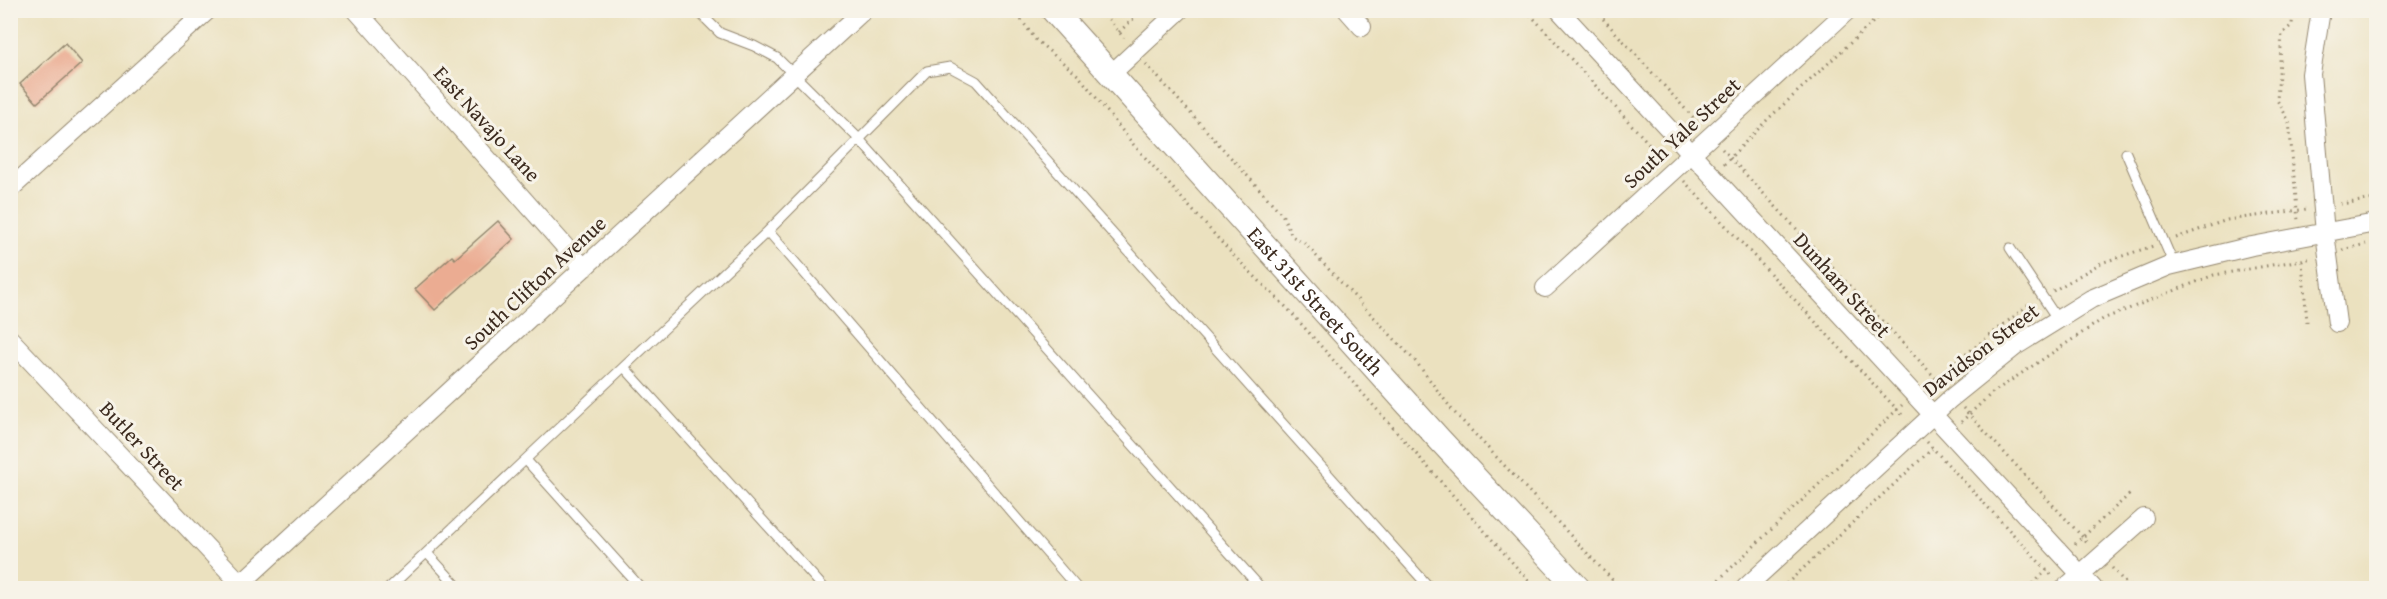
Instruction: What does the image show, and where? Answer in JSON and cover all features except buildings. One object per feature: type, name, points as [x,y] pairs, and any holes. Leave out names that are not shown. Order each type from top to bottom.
[{"type":"street","points":[[10,189],[208,10]]},
{"type":"street","name":"East Navajo Lane","points":[[356,10],[585,268]]},
{"type":"street","name":"South Clifton Avenue","points":[[239,586],[864,10]]},
{"type":"street","name":"East 31st Street South","points":[[1053,10],[1431,430],[1578,588]]},
{"type":"street","points":[[1111,74],[1180,10]]},
{"type":"street","points":[[1347,10],[1362,27]]},
{"type":"street","name":"Dunham Street","points":[[1559,10],[2093,588]]},
{"type":"street","name":"South Yale Street","points":[[1545,288],[1848,10]]},
{"type":"street","points":[[2321,10],[2311,74],[2325,233],[2337,323]]},
{"type":"street","name":"Davidson Street","points":[[1744,588],[1953,397],[2017,345],[2091,299],[2174,265],[2376,223]]},
{"type":"street","name":"Butler Street","points":[[10,339],[239,586]]},
{"type":"street","points":[[2061,585],[2080,575],[2144,518]]},
{"type":"lane","points":[[697,10],[720,33],[768,53],[858,138],[1261,588]]},
{"type":"lane","points":[[389,588],[768,231],[927,71],[950,67],[976,81],[1430,588]]},
{"type":"lane","points":[[2126,153],[2174,265]]},
{"type":"lane","points":[[768,231],[1077,588]]},
{"type":"lane","points":[[2010,248],[2058,320]]},
{"type":"lane","points":[[624,367],[824,588]]},
{"type":"lane","points":[[526,460],[641,588]]},
{"type":"lane","points":[[427,552],[459,588]]},
{"type":"path","points":[[1014,10],[1036,40],[1079,76],[1133,144],[1232,254],[1288,309],[1535,588]]},
{"type":"path","points":[[1101,10],[1282,214],[1292,236],[1311,250],[1417,363],[1453,411],[1620,588]]},
{"type":"path","points":[[1119,32],[1143,10]]},
{"type":"path","points":[[1526,10],[2061,585]]},
{"type":"path","points":[[1595,10],[2130,588]]},
{"type":"path","points":[[1696,193],[1886,10]]},
{"type":"path","points":[[2293,10],[2292,25],[2282,34],[2277,100],[2289,121],[2307,322]]},
{"type":"path","points":[[1782,588],[1992,393],[2103,319],[2214,275],[2302,261],[2366,244]]},
{"type":"path","points":[[2029,588],[2131,493]]}]
